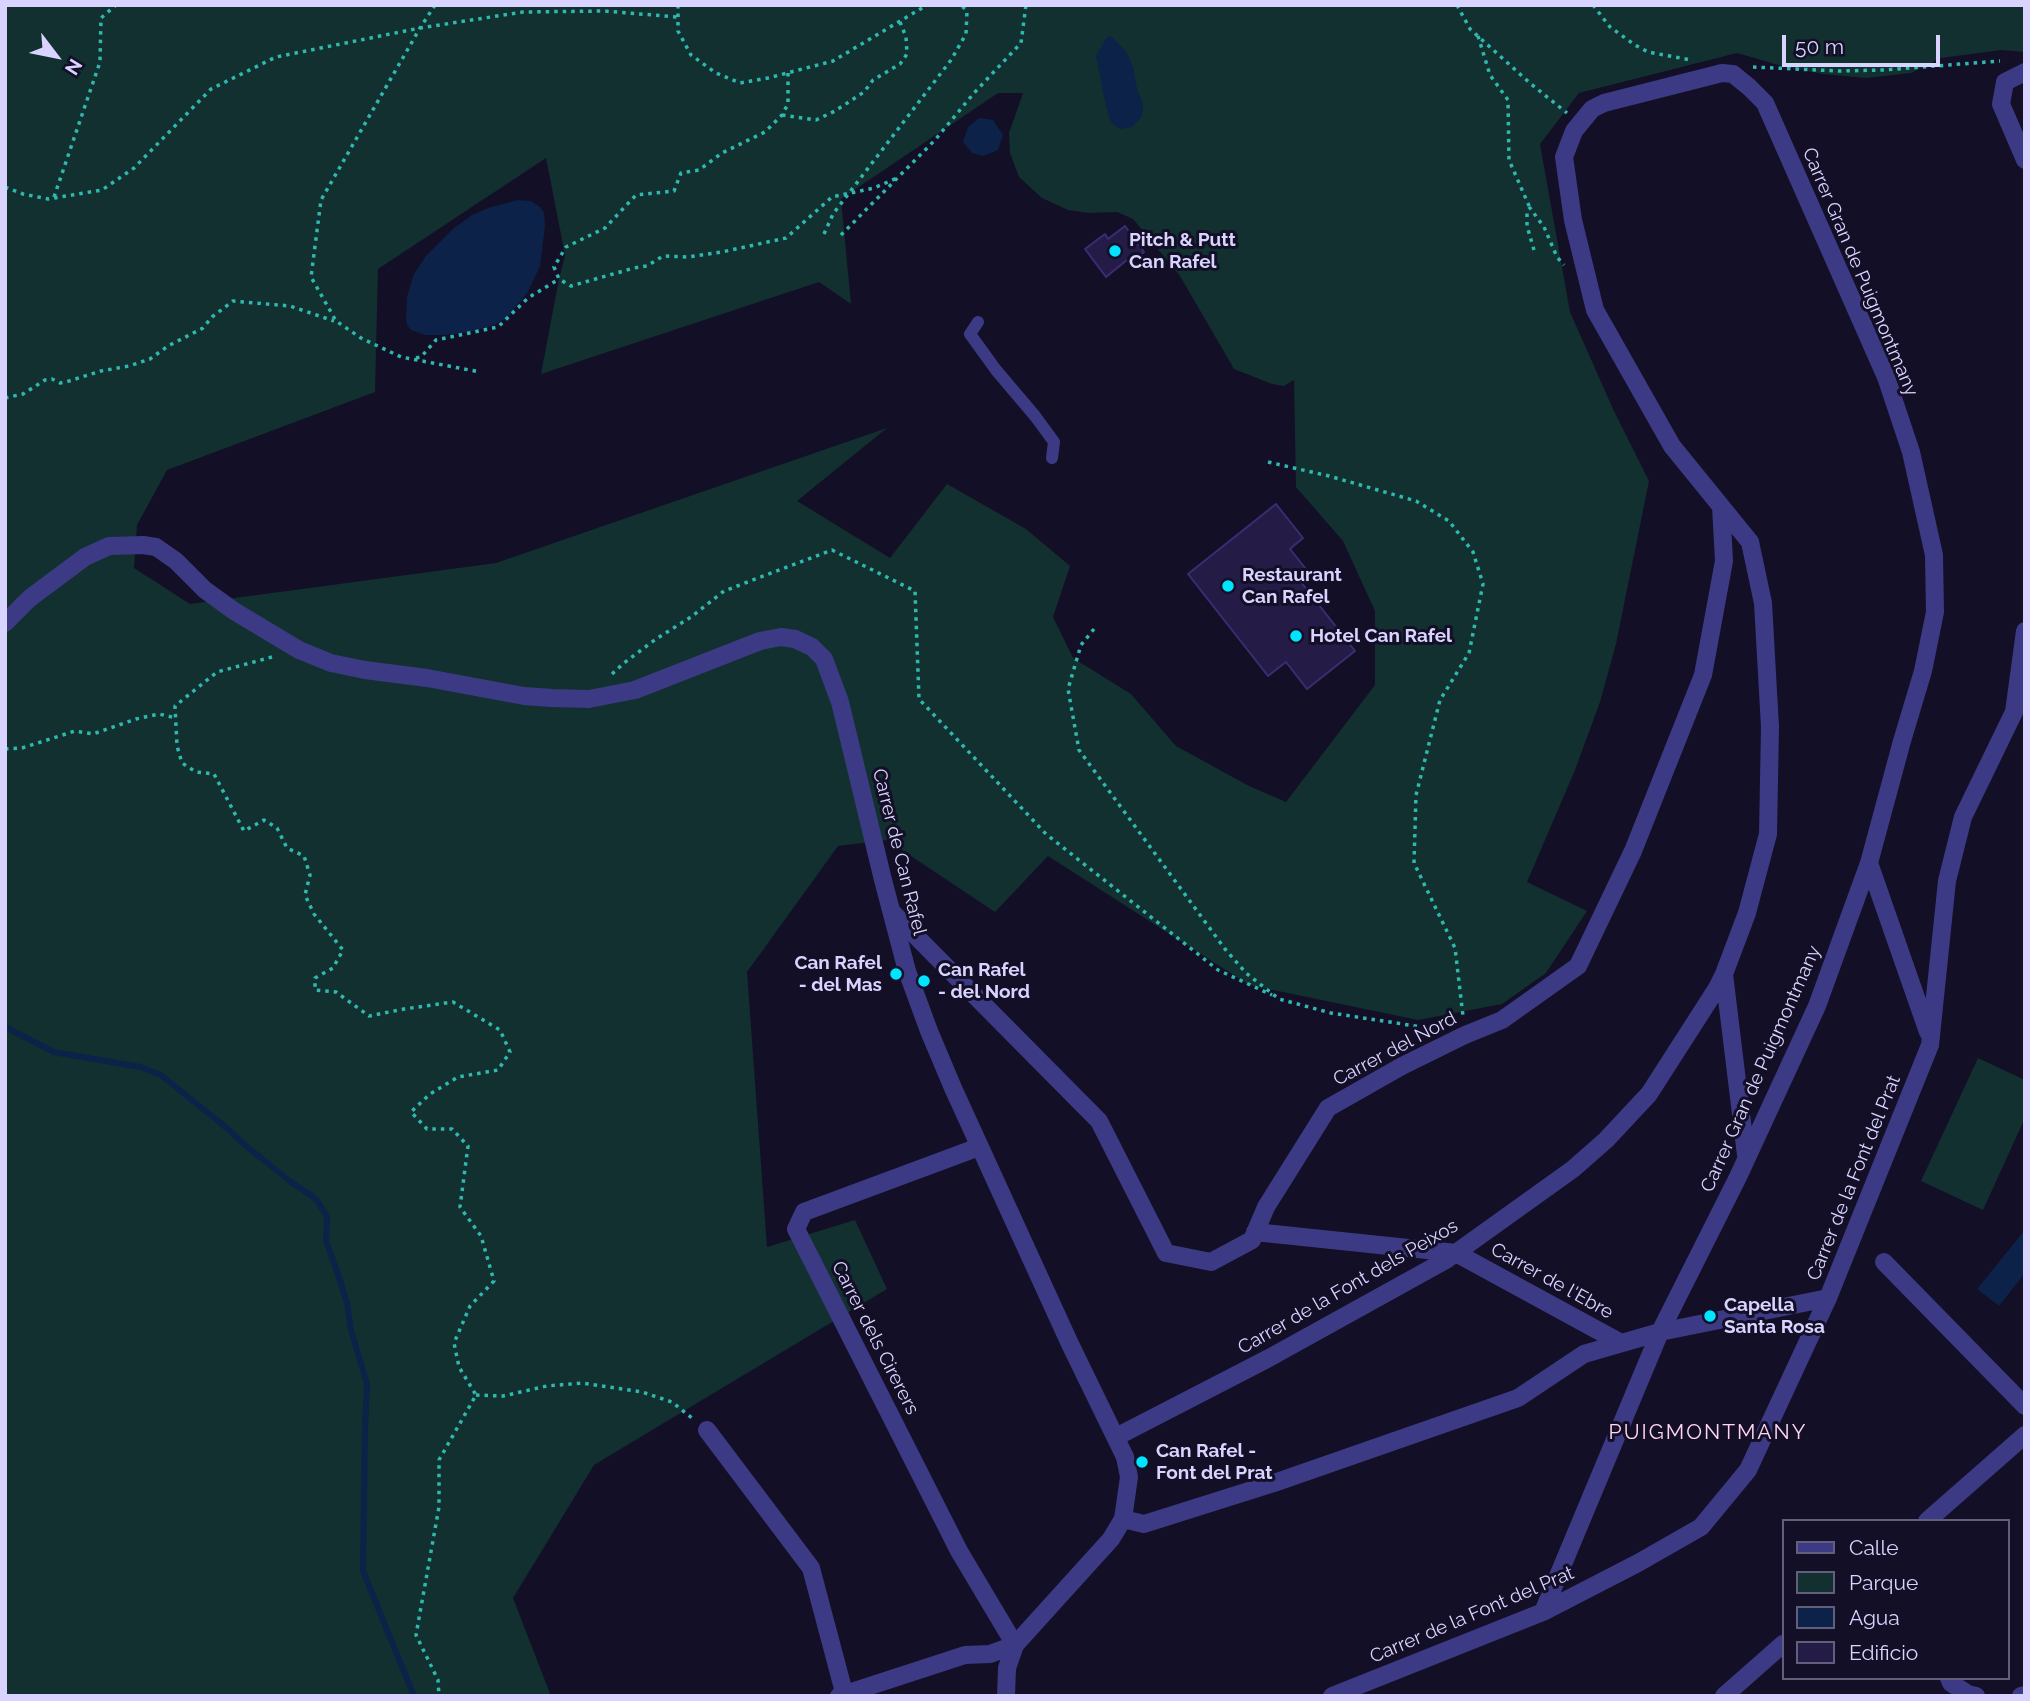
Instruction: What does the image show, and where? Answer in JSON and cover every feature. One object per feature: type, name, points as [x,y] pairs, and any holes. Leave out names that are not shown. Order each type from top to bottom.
[{"type":"street","points":[[2024,72],[2005,82],[2001,104],[2025,160]]},
{"type":"street","points":[[1721,506],[1672,446],[1595,310],[1573,220],[1564,157],[1574,131],[1592,109],[1604,103],[1722,73],[1733,74]]},
{"type":"street","name":"Carrer Gran de Puigmontmany","points":[[1543,1612],[1660,1332],[1738,1177],[1817,1006],[1870,863],[1923,671],[1934,612],[1934,555],[1911,452],[1886,377],[1765,103],[1733,74]]},
{"type":"street","name":"Carrer de la Font dels Peixos","points":[[1116,1437],[1269,1358],[1446,1260],[1573,1170],[1606,1140],[1649,1094],[1724,974],[1747,913],[1768,834],[1770,727],[1763,603],[1750,542],[1721,506]]},
{"type":"street","name":"Carrer del Nord","points":[[892,912],[1099,1121],[1166,1253],[1211,1262],[1252,1240],[1266,1207],[1328,1108],[1402,1066],[1502,1020],[1578,966],[1633,851],[1703,676],[1724,561],[1721,506]]},
{"type":"street","name":"Carrer de Can Rafel","points":[[5,623],[30,598],[85,557],[109,546],[143,545],[156,547],[176,561],[205,590],[234,611],[299,650],[331,663],[365,670],[427,678],[524,696],[589,699],[635,690],[760,641],[781,637],[795,639],[812,647],[824,659],[840,702],[908,971],[929,1031],[979,1147],[1125,1457],[1129,1477],[1123,1519],[1111,1539],[1015,1645],[1007,1668],[1006,1695]]},
{"type":"street","name":"Carrer de la Font del Prat","points":[[1332,1696],[1543,1612],[1638,1563],[1700,1527],[1748,1471],[1828,1298],[1930,1045],[1947,881],[1964,817],[2014,712],[2025,631]]},
{"type":"street","points":[[1870,863],[1930,1039]]},
{"type":"street","points":[[1724,974],[1746,1157]]},
{"type":"street","name":"Carrer dels Cirerers","points":[[979,1147],[804,1212],[796,1230],[960,1551],[1015,1645]]},
{"type":"street","name":"Carrer de l'Ebre","points":[[1255,1232],[1456,1253],[1621,1343]]},
{"type":"street","points":[[1884,1262],[2025,1406]]},
{"type":"street","points":[[1123,1519],[1144,1524],[1275,1483],[1518,1398],[1584,1354],[1660,1332],[1828,1298]]},
{"type":"street","points":[[707,1430],[811,1569],[842,1695],[965,1656],[990,1654],[1015,1645]]},
{"type":"street","points":[[1929,1519],[2025,1435]]},
{"type":"street","points":[[1724,1696],[1782,1645]]},
{"type":"street","points":[[1950,1680],[1968,1694],[1976,1696]]},
{"type":"lane","points":[[978,322],[970,334],[1054,442],[1052,458]]},
{"type":"path","points":[[54,197],[100,62],[101,18],[117,5]]},
{"type":"path","points":[[336,321],[311,277],[321,200],[435,5]]},
{"type":"path","points":[[678,5],[678,31],[691,55],[716,73],[740,83],[833,61],[927,5]]},
{"type":"path","points":[[961,5],[967,11]]},
{"type":"path","points":[[824,234],[833,214],[951,60],[965,34],[968,5]]},
{"type":"path","points":[[841,235],[936,140],[974,93],[1021,43],[1026,5]]},
{"type":"path","points":[[1457,5],[1470,29],[1580,124]]},
{"type":"path","points":[[1593,5],[1611,27],[1635,45],[1648,52],[1691,60]]},
{"type":"path","points":[[5,187],[48,199],[102,190],[134,168],[211,89],[276,57],[420,28],[523,12],[604,11],[677,17]]},
{"type":"path","points":[[782,115],[816,120],[864,92],[873,80],[900,64],[907,54],[906,37],[900,22]]},
{"type":"path","points":[[1478,36],[1490,75],[1508,100],[1509,160],[1557,257],[1570,272]]},
{"type":"path","points":[[1733,74],[1746,67],[1884,70],[2009,61],[2024,72]]},
{"type":"path","points":[[788,73],[788,104],[782,115],[765,132],[722,153],[699,170],[681,173],[674,191],[636,195],[606,228],[566,247],[554,267],[559,279],[571,286],[647,266],[663,256],[687,257],[722,252],[786,237],[832,197],[874,188],[897,178]]},
{"type":"path","points":[[1531,208],[1527,211],[1527,226],[1534,250]]},
{"type":"path","points":[[413,359],[421,357],[436,340],[498,327],[528,298],[559,279]]},
{"type":"path","points":[[5,398],[23,394],[45,380],[52,379],[60,383],[150,359],[168,346],[203,328],[212,317],[233,301],[290,306],[336,321],[361,338],[401,357],[480,372]]},
{"type":"path","points":[[589,699],[624,663],[724,591],[832,550],[915,591],[919,699],[1046,834],[1218,970],[1279,999],[1331,1013],[1465,1035],[1455,948],[1413,863],[1416,795],[1440,700],[1469,653],[1483,584],[1473,552],[1449,521],[1416,501],[1268,462]]},
{"type":"path","points":[[1094,629],[1081,645],[1068,689],[1079,750],[1226,949],[1246,973],[1279,999]]},
{"type":"path","points":[[299,650],[217,672],[176,706],[177,746],[181,762],[196,772],[214,774],[244,831],[264,820],[277,828],[288,848],[304,856],[310,875],[305,895],[314,914],[343,950],[333,968],[315,978],[315,990],[335,992],[369,1016],[453,1002],[500,1030],[510,1052],[498,1070],[457,1077],[430,1094],[411,1112],[427,1129],[452,1129],[468,1146],[460,1207],[481,1236],[494,1280],[470,1306],[454,1343],[459,1367],[475,1395]]},
{"type":"path","points":[[5,749],[22,748],[75,731],[93,734],[159,713],[176,718]]},
{"type":"path","points":[[475,1395],[503,1396],[547,1385],[582,1383],[642,1392],[671,1402],[707,1430]]},
{"type":"path","points":[[439,1696],[438,1680],[416,1635],[439,1507],[439,1460],[475,1395]]},
{"type":"green space","points":[[5,5],[2025,5],[2025,52],[2001,50],[1941,58],[1911,73],[1866,78],[1823,74],[1737,53],[1579,93],[1540,144],[1570,312],[1613,409],[1649,481],[1616,644],[1600,702],[1575,770],[1527,882],[1587,911],[1546,973],[1502,1004],[1418,1020],[1249,985],[1048,856],[995,912],[887,840],[838,846],[747,972],[767,1247],[855,1220],[887,1289],[594,1465],[513,1598],[551,1696],[5,1696]],"holes":[[[998,93],[1023,93],[1009,133],[1010,153],[1019,177],[1042,198],[1068,210],[1089,213],[1117,212],[1133,219],[1180,276],[1234,369],[1272,384],[1284,386],[1294,380],[1296,487],[1343,541],[1375,611],[1375,685],[1286,802],[1249,786],[1176,746],[1131,694],[1073,658],[1053,617],[1070,566],[1026,529],[947,484],[890,558],[797,501],[887,428],[496,563],[190,604],[134,568],[137,525],[167,470],[375,392],[378,269],[546,158],[565,255],[541,374],[819,282],[851,304],[841,199]]]},
{"type":"green space","points":[[1978,1058],[2025,1080],[2025,1118],[1983,1210],[1921,1181]]},
{"type":"water","points":[[1111,36],[1126,51],[1143,103],[1142,117],[1132,127],[1120,129],[1111,123],[1096,56],[1106,38]]},
{"type":"water","points":[[979,118],[993,120],[1003,135],[998,150],[983,156],[972,153],[963,142],[968,127]]},
{"type":"water","points":[[518,200],[531,201],[540,207],[544,213],[545,226],[540,266],[528,292],[508,317],[494,325],[470,332],[425,335],[411,330],[406,318],[407,297],[414,274],[426,256],[454,228],[472,215]]},
{"type":"water","points":[[2024,1231],[2025,1273],[1999,1306],[1977,1289]]},
{"type":"building","name":"Pitch & Putt Can Rafel","points":[[1125,226],[1144,252],[1129,264],[1127,260],[1106,277],[1085,249],[1105,234],[1108,239]]},
{"type":"building","points":[[1276,504],[1303,538],[1290,549],[1310,574],[1301,582],[1355,651],[1307,689],[1286,662],[1268,676],[1188,574]]},
{"type":"waterway","points":[[5,1027],[54,1052],[140,1067],[161,1075],[246,1146],[316,1199],[327,1216],[326,1241],[347,1303],[351,1330],[367,1384],[363,1571],[414,1696]]},
{"type":"place","name":"Pitch & Putt Can Rafel","points":[[1115,251]]},
{"type":"place","name":"Restaurant Can Rafel","points":[[1228,586]]},
{"type":"place","name":"Hotel Can Rafel","points":[[1296,636]]},
{"type":"place","name":"Can Rafel - del Mas","points":[[896,974]]},
{"type":"place","name":"Can Rafel - del Nord","points":[[924,981]]},
{"type":"place","name":"Capella Santa Rosa","points":[[1710,1316]]},
{"type":"place","name":"Can Rafel - Font del Prat","points":[[1142,1462]]},
{"type":"district","name":"PUIGMONTMANY","points":[[1708,1433]]}]
